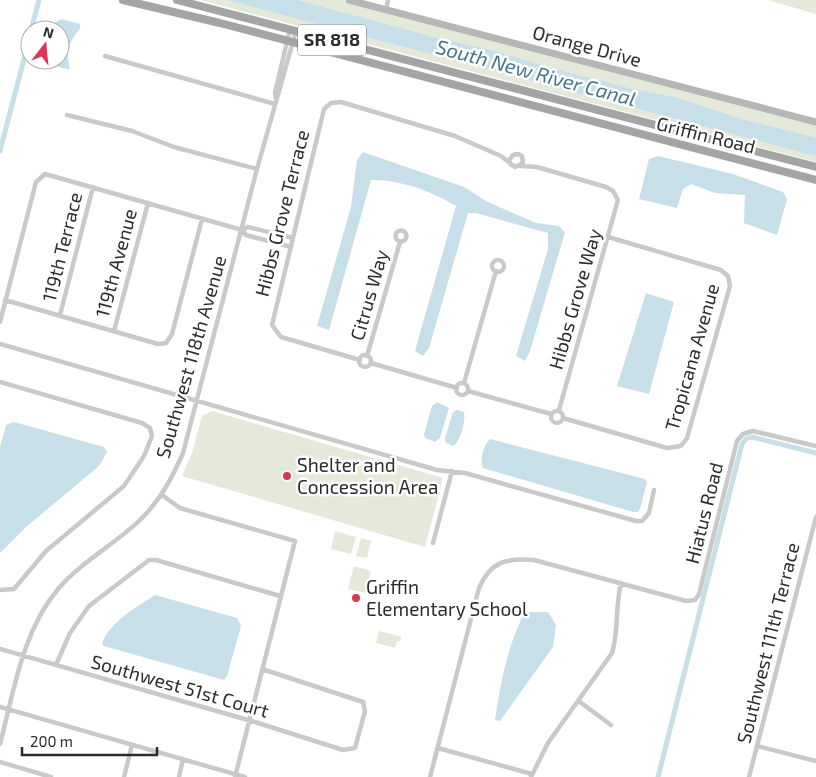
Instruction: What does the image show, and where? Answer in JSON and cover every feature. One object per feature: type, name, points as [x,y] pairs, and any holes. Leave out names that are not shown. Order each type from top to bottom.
[{"type":"main road","name":"Griffin Road","points":[[123,0],[290,41],[816,180]]},
{"type":"main road","name":"Griffin Road","points":[[177,0],[814,167]]},
{"type":"main road","points":[[798,176],[814,167]]},
{"type":"street","name":"Orange Drive","points":[[349,0],[816,122]]},
{"type":"street","points":[[386,10],[388,0]]},
{"type":"street","name":"Southwest 118th Avenue","points":[[0,744],[23,656],[38,618],[59,588],[79,568],[140,520],[162,495],[183,453],[276,102],[293,30]]},
{"type":"street","points":[[105,56],[276,102]]},
{"type":"street","name":"Hibbs Grove Terrace","points":[[360,360],[280,337],[274,331],[272,319],[308,179],[322,114],[329,104],[341,102],[444,132],[490,151]]},
{"type":"street","points":[[67,115],[132,131],[174,147],[257,169]]},
{"type":"street","points":[[490,151],[505,155],[514,154],[522,156],[537,167]]},
{"type":"street","points":[[490,151],[511,165],[537,167]]},
{"type":"street","points":[[511,165],[510,158],[514,154]]},
{"type":"street","points":[[519,167],[523,163],[522,156]]},
{"type":"street","name":"Hibbs Grove Way","points":[[537,167],[606,187],[616,196],[618,204],[559,410]]},
{"type":"street","points":[[0,322],[36,182],[41,176],[48,174],[242,230],[246,235],[290,247]]},
{"type":"street","name":"119th Terrace","points":[[60,315],[93,187]]},
{"type":"street","name":"119th Avenue","points":[[114,331],[148,203]]},
{"type":"street","points":[[5,300],[158,344],[166,344],[172,334],[202,219]]},
{"type":"street","points":[[242,230],[248,227],[293,238]]},
{"type":"street","name":"Tropicana Avenue","points":[[563,418],[667,448],[681,446],[687,438],[728,296],[730,286],[728,276],[721,270],[608,237]]},
{"type":"street","name":"Citrus Way","points":[[368,356],[400,242]]},
{"type":"street","points":[[456,388],[464,383],[496,271]]},
{"type":"street","points":[[0,344],[437,470],[452,470],[636,521],[642,520],[649,512],[654,490]]},
{"type":"street","points":[[371,363],[368,356],[362,357],[360,360],[360,364],[364,367],[371,363],[456,388],[461,395],[468,391],[551,414]]},
{"type":"street","points":[[0,382],[142,423],[151,429],[152,436],[144,456],[124,486],[46,551],[12,590],[0,590]]},
{"type":"street","points":[[464,383],[467,385],[468,391]]},
{"type":"street","points":[[559,410],[563,414],[563,418],[558,423],[554,422],[551,414],[559,410]]},
{"type":"street","name":"Hiatus Road","points":[[621,583],[686,601],[694,600],[699,594],[738,441],[744,434],[753,431],[816,446]]},
{"type":"street","points":[[433,543],[452,470]]},
{"type":"street","points":[[162,495],[180,508],[295,541],[235,776]]},
{"type":"street","name":"Southwest 111th Terrace","points":[[749,777],[816,517]]},
{"type":"street","points":[[430,777],[479,588],[484,576],[502,561],[518,559],[534,560],[621,583],[617,601],[617,638],[612,653],[580,702],[548,743],[531,776],[438,748]]},
{"type":"street","points":[[56,665],[70,633],[89,606],[149,560],[156,560],[280,596]]},
{"type":"street","name":"Southwest 51st Court","points":[[0,649],[248,720],[343,750],[352,750],[357,743],[364,715],[364,703],[358,699],[262,669]]},
{"type":"street","points":[[580,702],[612,725]]},
{"type":"street","points":[[0,707],[183,759],[235,776],[245,777]]},
{"type":"street","points":[[124,777],[132,745]]},
{"type":"street","points":[[757,746],[816,761]]},
{"type":"street","points":[[179,777],[183,759]]},
{"type":"street","points":[[0,762],[51,777]]},
{"type":"shaded area","points":[[200,0],[342,0],[816,125],[816,162]]},
{"type":"shaded area","points":[[768,0],[816,0],[816,14]]},
{"type":"shaded area","points":[[212,411],[443,478],[425,547],[182,476],[192,453],[202,416]]},
{"type":"shaded area","points":[[335,531],[356,537],[351,554],[331,549]]},
{"type":"shaded area","points":[[361,538],[371,541],[367,558],[356,556]]},
{"type":"shaded area","points":[[354,566],[371,571],[365,593],[348,589]]},
{"type":"shaded area","points":[[379,631],[402,637],[400,641],[397,641],[395,648],[376,643]]},
{"type":"water","name":"South New River Canal","points":[[227,0],[297,0],[441,39],[495,51],[555,69],[637,90],[675,97],[745,120],[816,138],[816,156]]},
{"type":"water","points":[[70,21],[80,24],[80,29],[70,46]]},
{"type":"water","points":[[363,152],[464,187],[486,201],[536,223],[559,226],[565,232],[530,351],[525,361],[516,356],[548,249],[548,233],[476,213],[468,213],[429,348],[423,356],[415,351],[456,206],[436,195],[415,187],[381,180],[371,180],[329,330],[317,326],[351,207],[357,160]]},
{"type":"water","points":[[658,156],[733,174],[783,192],[787,199],[777,235],[744,223],[745,195],[715,193],[691,184],[683,189],[677,208],[639,199],[649,159]]},
{"type":"water","points":[[646,293],[674,302],[649,394],[617,386]]},
{"type":"water","points":[[437,402],[449,408],[440,438],[435,442],[425,438],[424,434],[432,406]]},
{"type":"water","points":[[457,410],[464,412],[464,420],[460,436],[453,446],[445,442],[445,438],[453,412]]},
{"type":"water","points":[[14,422],[104,447],[107,452],[99,466],[26,527],[0,553],[0,447],[6,425]]},
{"type":"water","points":[[490,439],[645,479],[647,482],[640,509],[638,512],[633,512],[483,468],[483,452]]},
{"type":"water","points":[[155,595],[237,618],[241,626],[227,676],[224,680],[102,644],[117,622]]},
{"type":"water","points":[[525,612],[548,612],[556,625],[553,647],[500,721],[495,720],[509,651]]},
{"type":"waterway","points":[[34,20],[39,0]]},
{"type":"waterway","points":[[0,151],[21,70]]},
{"type":"waterway","points":[[658,777],[742,444],[746,439],[752,437],[816,453]]},
{"type":"place","name":"Shelter and Concession Area","points":[[287,476]]},
{"type":"place","name":"Griffin Elementary School","points":[[356,598]]}]
